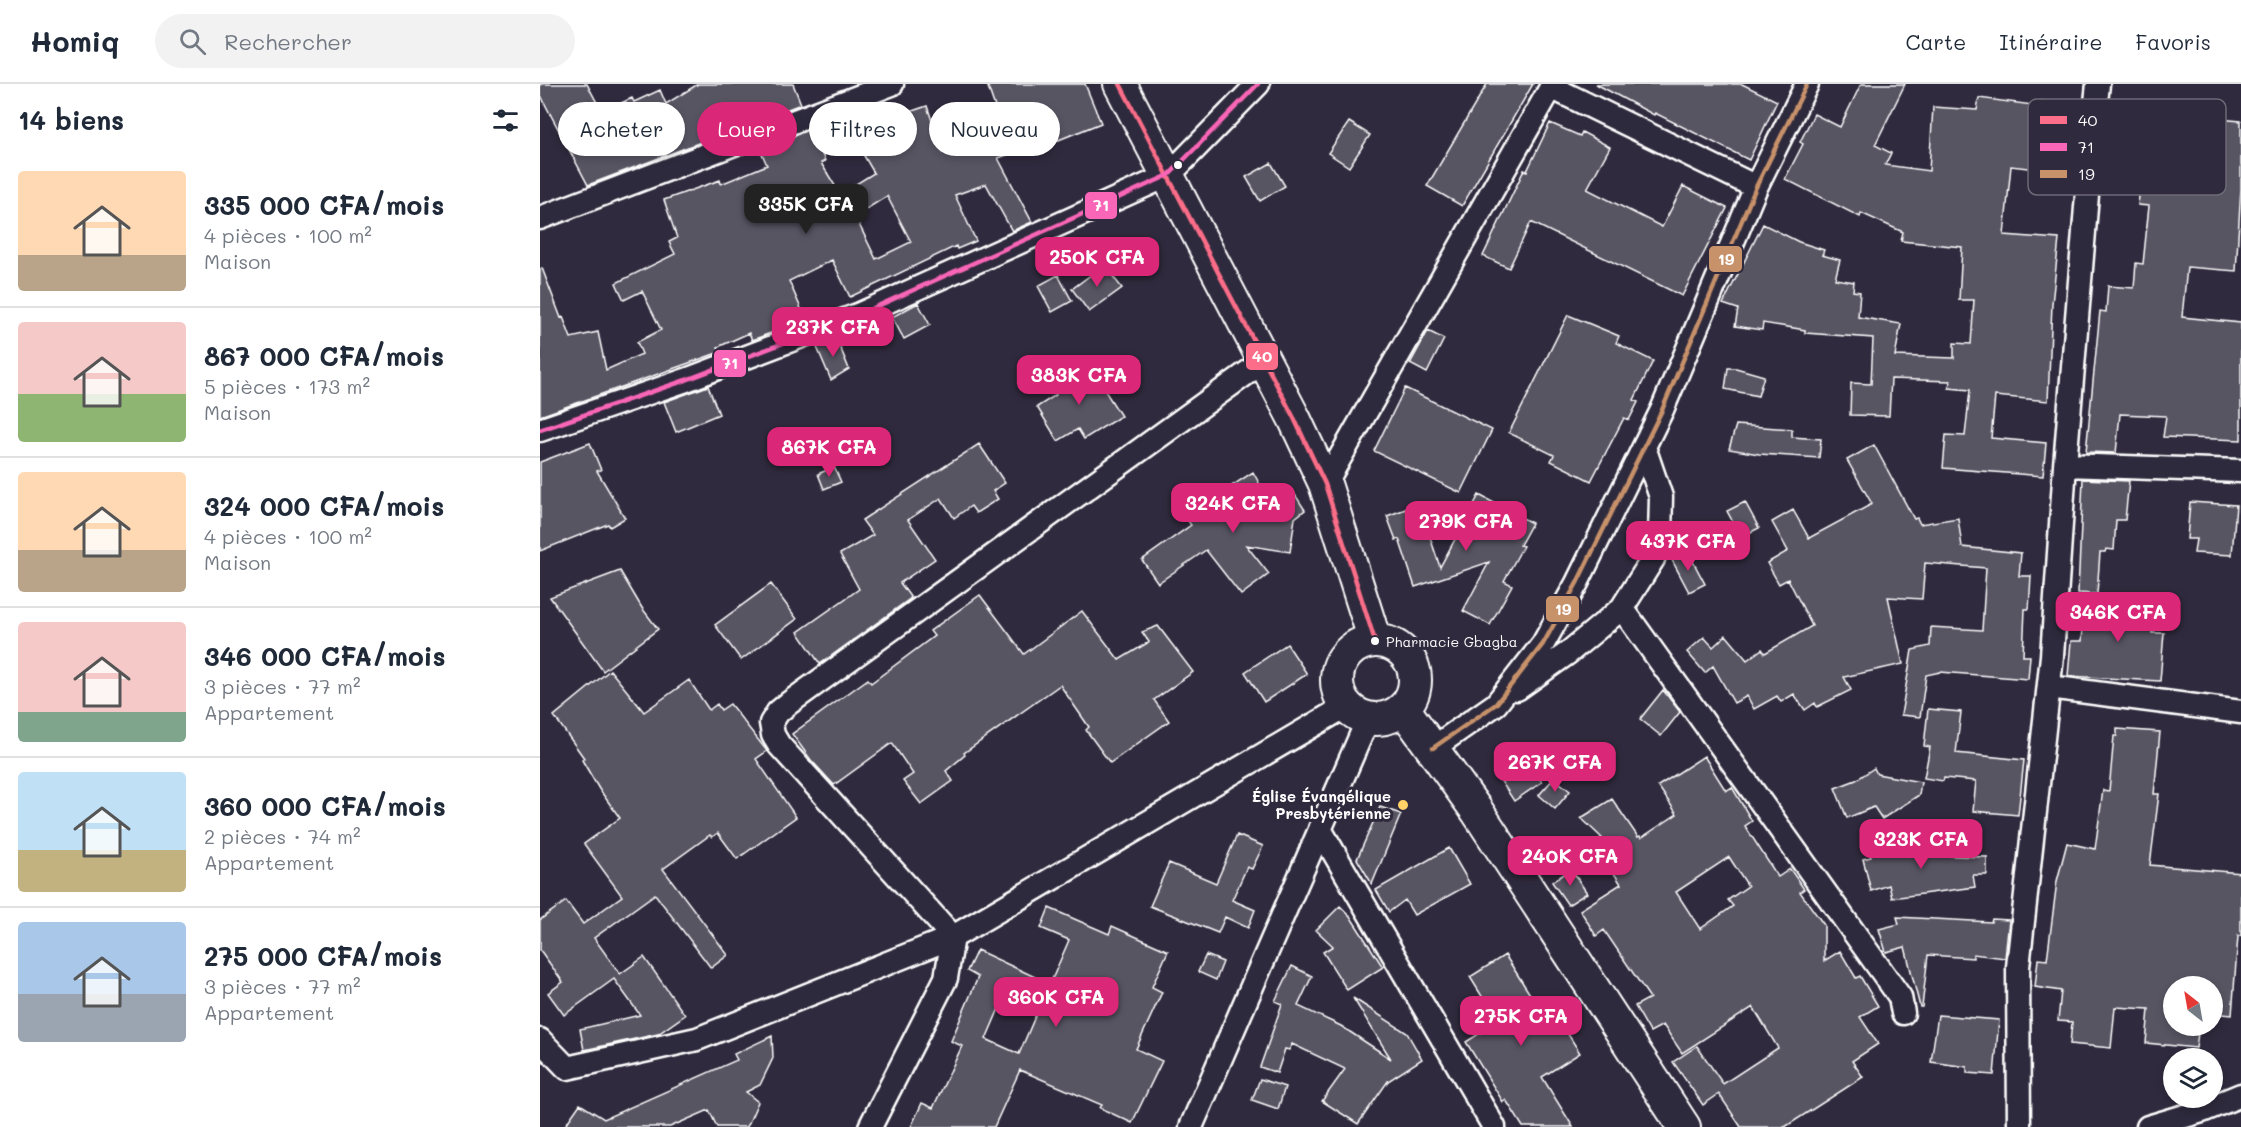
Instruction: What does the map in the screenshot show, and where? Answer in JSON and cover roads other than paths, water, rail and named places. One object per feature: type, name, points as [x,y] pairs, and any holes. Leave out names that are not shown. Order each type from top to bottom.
[{"type":"street","points":[[540,218],[892,84]]},
{"type":"street","points":[[1120,84],[1265,360],[1325,484],[1375,641]]},
{"type":"street","points":[[540,430],[686,380],[860,314],[1169,176],[1258,84]]},
{"type":"street","points":[[1496,704],[1543,644],[1577,583],[1644,447],[1756,187],[1807,84]]},
{"type":"street","points":[[2096,99],[2098,84]]},
{"type":"street","points":[[1325,484],[1552,86],[1756,187]]},
{"type":"street","points":[[2019,1127],[2018,967],[2049,687],[2087,195]]},
{"type":"street","points":[[952,937],[779,746],[773,735],[771,723],[778,712],[789,703],[1265,360]]},
{"type":"street","points":[[1433,748],[1568,653],[1622,608],[1653,559],[1660,536],[1661,497],[1644,447]]},
{"type":"street","points":[[2065,465],[2241,471]]},
{"type":"street","points":[[1622,608],[1900,997],[1903,1013]]},
{"type":"street","points":[[1375,641],[1400,650],[1409,659],[1414,672],[1414,685],[1410,698],[1403,708],[1392,716],[1380,719],[1357,712],[1339,696],[1338,671],[1343,659],[1352,650],[1375,641]]},
{"type":"street","points":[[2049,687],[2241,711]]},
{"type":"street","points":[[1403,708],[1477,811],[1684,1127]]},
{"type":"street","points":[[540,1040],[567,1068],[697,1039],[952,937],[1357,712]]},
{"type":"street","points":[[1191,1127],[1320,829],[1357,712]]},
{"type":"street","points":[[1320,829],[1494,1127]]},
{"type":"street","points":[[870,1127],[946,978],[952,937]]},
{"type":"street","points":[[2148,1127],[2204,1119],[2241,1095]]},
{"type":"place","name":"Pharmacie Gbagba","points":[[1375,641]]},
{"type":"place","name":"Église Évangélique Presbytérienne","points":[[1403,805]]}]
